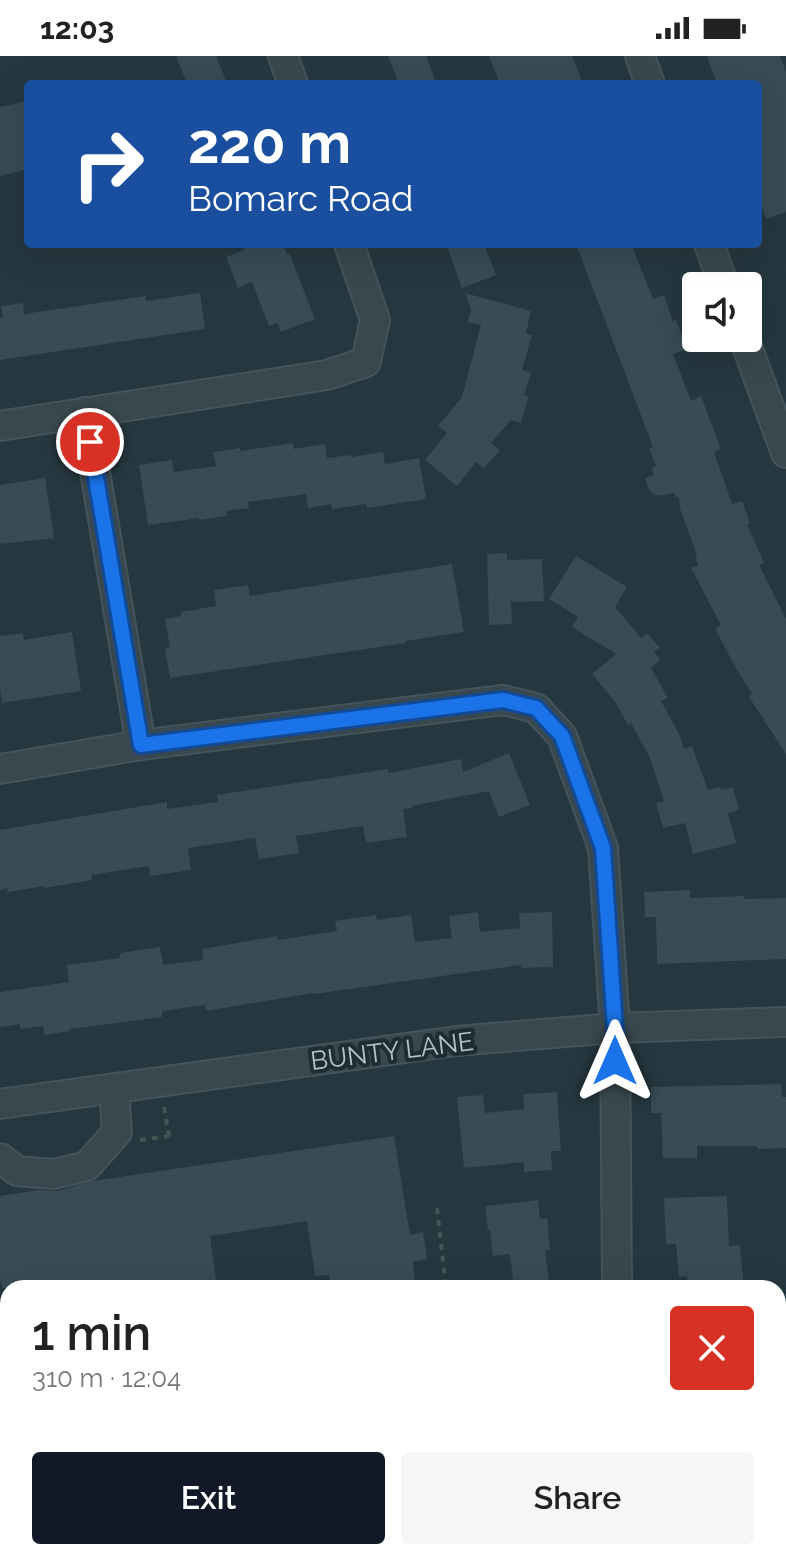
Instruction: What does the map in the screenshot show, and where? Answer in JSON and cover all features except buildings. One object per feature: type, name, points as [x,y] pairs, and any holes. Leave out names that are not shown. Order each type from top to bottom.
[{"type":"street","points":[[283,56],[292,80]]},
{"type":"street","points":[[640,56],[649,80]]},
{"type":"street","points":[[0,426],[327,375],[366,362],[375,320],[350,248]]},
{"type":"street","points":[[710,248],[719,272]]},
{"type":"street","points":[[749,352],[786,453]]},
{"type":"street","points":[[85,412],[141,745]]},
{"type":"street","points":[[0,769],[141,745],[503,700],[536,708],[562,736],[603,848],[615,1028],[617,1280]]},
{"type":"street","name":"BUNTY LANE","points":[[0,1104],[456,1041],[615,1028],[786,1022]]},
{"type":"street","points":[[0,1158],[17,1171],[54,1174],[87,1166],[117,1132],[114,1089]]},
{"type":"path","points":[[160,1082],[170,1141]]},
{"type":"path","points":[[437,1208],[445,1280]]},
{"type":"route","points":[[90,442],[141,745],[503,700],[536,708],[562,736],[603,848],[615,1061]]}]
